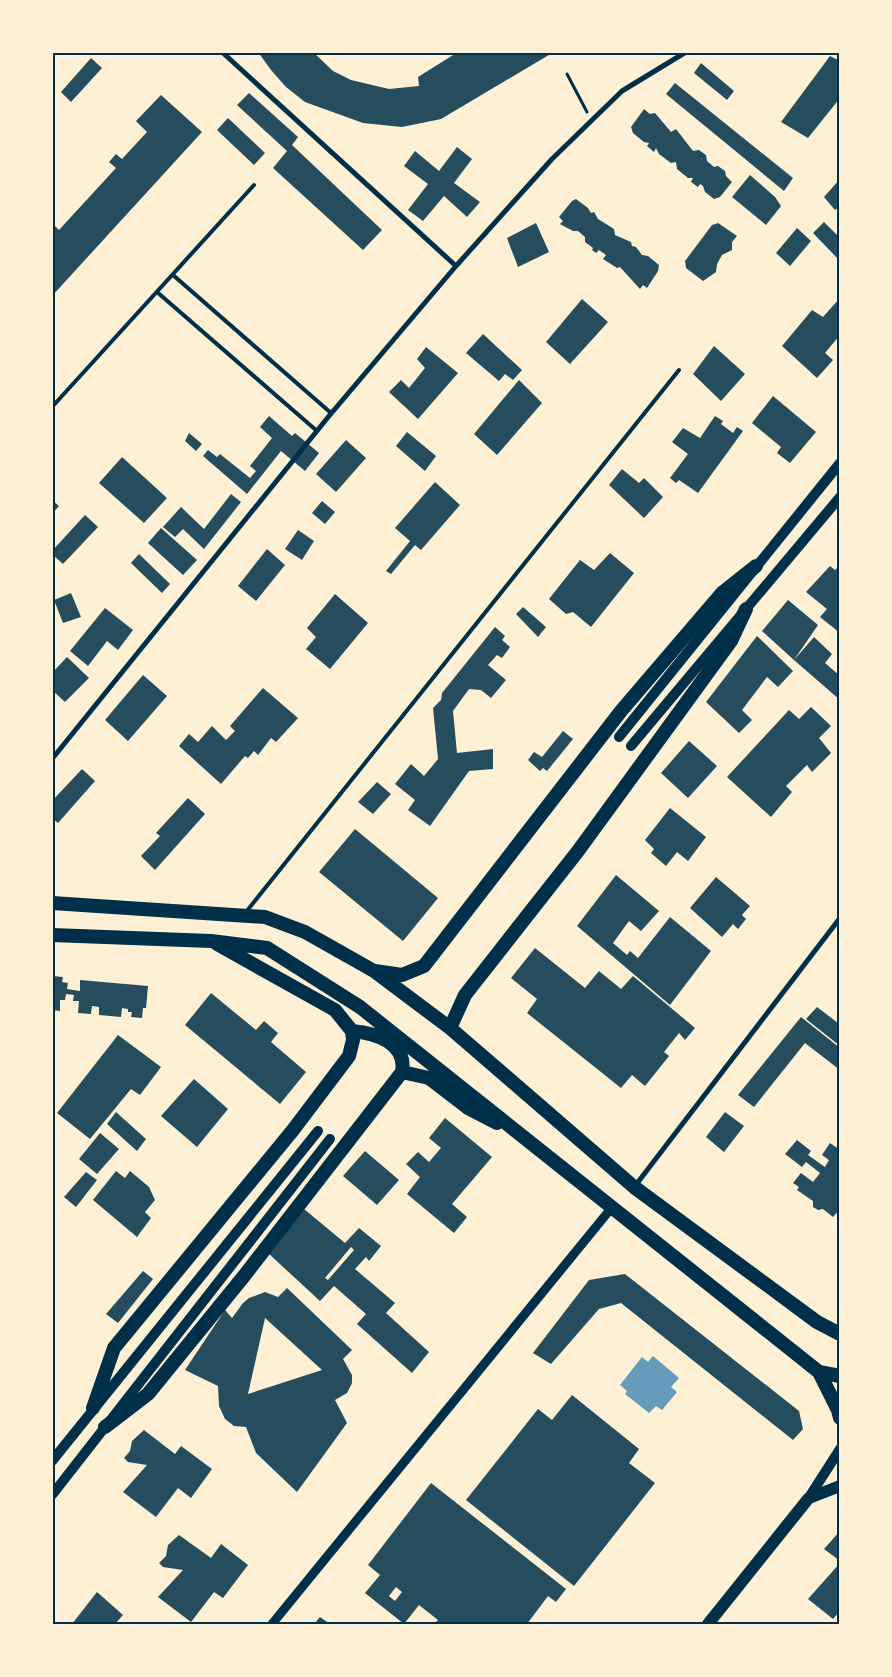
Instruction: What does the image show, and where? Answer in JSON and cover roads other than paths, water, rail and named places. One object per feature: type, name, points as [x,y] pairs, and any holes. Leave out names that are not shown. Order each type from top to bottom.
[{"type":"highway","points":[[374,971],[402,975],[424,966],[620,711],[722,593],[756,566]]},
{"type":"highway","points":[[450,1028],[465,995],[578,851],[731,641],[746,609]]},
{"type":"highway","points":[[52,903],[265,917],[305,932],[374,971],[450,1028],[634,1187],[817,1322],[840,1334]]},
{"type":"highway","points":[[52,935],[211,941],[267,948],[360,1007],[613,1206],[819,1372],[838,1410],[840,1418]]},
{"type":"highway","points":[[93,1408],[114,1348],[287,1137],[349,1056],[353,1040],[352,1031],[335,1010],[211,941]]},
{"type":"highway","points":[[105,1428],[148,1394],[250,1269],[402,1072],[402,1058],[391,1043],[370,1032],[352,1031]]},
{"type":"highway","points":[[402,1072],[429,1078],[468,1108],[528,1140]]},
{"type":"highway","points":[[819,1372],[840,1376]]},
{"type":"main road","points":[[619,737],[840,463]]},
{"type":"main road","points":[[631,746],[840,497]]},
{"type":"main road","points":[[52,1461],[318,1130]]},
{"type":"main road","points":[[52,1495],[330,1139]]},
{"type":"main road","points":[[708,1624],[809,1498],[840,1449]]},
{"type":"main road","points":[[809,1498],[840,1486]]},
{"type":"street","points":[[222,52],[456,266]]},
{"type":"street","points":[[52,759],[317,431],[456,266],[552,159],[622,91],[686,52]]},
{"type":"street","points":[[634,1187],[840,918]]},
{"type":"street","points":[[272,1624],[613,1206]]},
{"type":"lane","points":[[52,408],[254,184]]},
{"type":"lane","points":[[173,275],[332,413]]},
{"type":"lane","points":[[157,292],[317,431]]},
{"type":"lane","points":[[243,916],[680,370]]},
{"type":"water","points":[[653,1356],[679,1378],[671,1387],[677,1392],[662,1410],[656,1406],[649,1413],[625,1394],[627,1391],[620,1385],[642,1357],[648,1362]]}]
